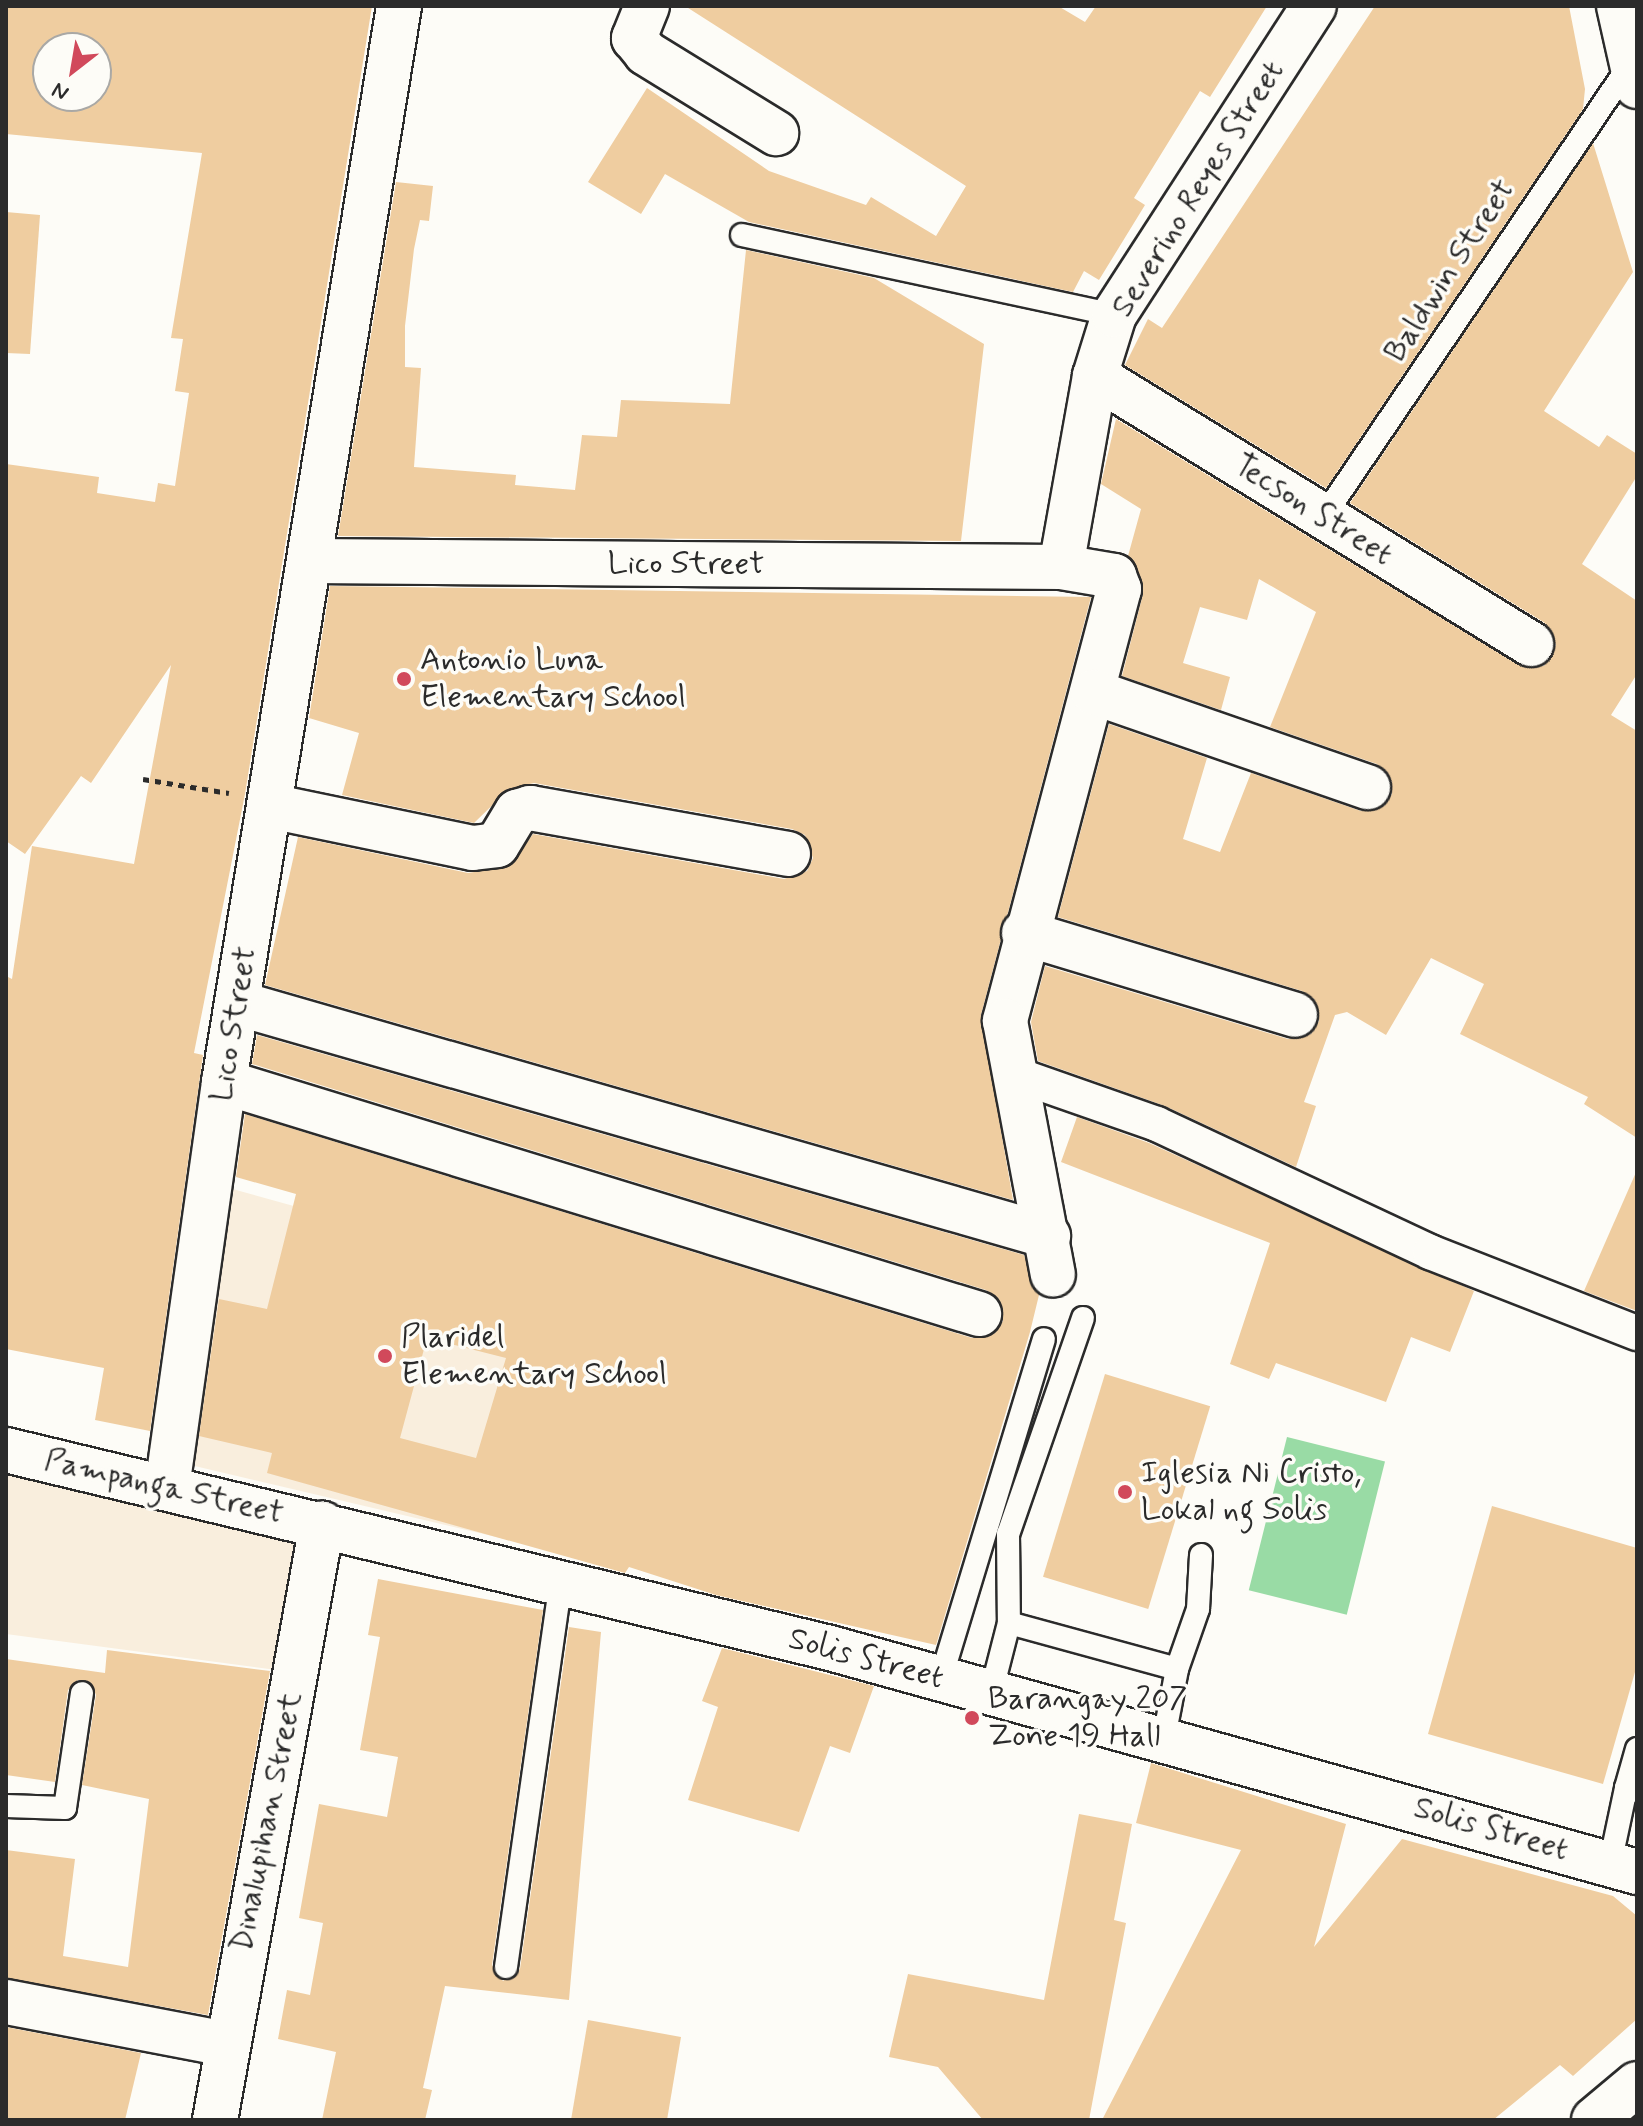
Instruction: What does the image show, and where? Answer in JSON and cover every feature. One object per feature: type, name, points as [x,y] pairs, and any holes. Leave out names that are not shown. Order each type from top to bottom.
[{"type":"street","name":"Lico Street","points":[[167,1488],[224,1082],[399,6]]},
{"type":"street","points":[[647,6],[634,38],[646,53],[776,133]]},
{"type":"street","name":"Severino Reyes Street","points":[[1061,567],[1095,376],[1114,315],[1314,6]]},
{"type":"street","points":[[1619,6],[1634,74]]},
{"type":"street","name":"Tecson Street","points":[[1095,376],[1531,644]]},
{"type":"street","name":"Lico Street","points":[[311,561],[1061,567],[1103,570],[1119,589],[1093,692]]},
{"type":"street","points":[[237,1003],[1050,1256],[1005,1021],[1024,933],[1093,692],[1368,787]]},
{"type":"street","points":[[270,806],[485,849],[497,845],[517,812],[530,808],[788,854]]},
{"type":"street","points":[[1024,933],[1295,1015]]},
{"type":"street","points":[[1017,1075],[1157,1124],[1430,1252],[1637,1333]]},
{"type":"street","points":[[224,1082],[979,1314]]},
{"type":"street","name":"Pampanga Street","points":[[6,1450],[322,1524]]},
{"type":"street","name":"Solis Street","points":[[322,1524],[941,1678],[1623,1868]]},
{"type":"street","name":"Dinalupihan Street","points":[[215,2120],[226,2044],[322,1524]]},
{"type":"street","points":[[6,2002],[226,2044]]},
{"type":"street","points":[[1594,2120],[1637,2084]]},
{"type":"lane","name":"Baldwin Street","points":[[1324,516],[1634,74]]},
{"type":"lane","points":[[742,235],[1114,315]]},
{"type":"lane","points":[[991,1693],[1009,1623],[1008,1534],[1083,1318]]},
{"type":"lane","points":[[941,1678],[1044,1339]]},
{"type":"lane","points":[[1164,1738],[1177,1669],[1198,1609],[1201,1555]]},
{"type":"lane","points":[[506,1967],[561,1581]]},
{"type":"lane","points":[[1009,1623],[1177,1669]]},
{"type":"lane","points":[[6,1806],[65,1808],[82,1693]]},
{"type":"lane","points":[[1623,1868],[1637,1749]]},
{"type":"path","points":[[143,779],[270,806]]},
{"type":"shaded area","name":"Plaridel Elementary School","points":[[229,1188],[514,1267],[577,1556],[182,1463]]},
{"type":"shaded area","points":[[6,1471],[306,1546],[284,1671],[6,1634]]},
{"type":"green space","points":[[1287,1437],[1385,1461],[1347,1615],[1249,1590]]},
{"type":"building","points":[[6,6],[372,6],[245,794],[194,1053],[203,1055],[150,1431],[95,1420],[104,1368],[6,1349],[6,976],[12,979],[32,846],[134,864],[171,665],[91,783],[81,776],[25,854],[6,841],[6,464],[99,477],[97,493],[155,502],[158,483],[175,486],[189,393],[175,391],[183,339],[171,338],[202,153],[6,134]]},
{"type":"building","points":[[685,6],[1058,6],[1085,22],[1096,6],[1267,6],[1210,97],[1200,91],[1134,198],[1145,205],[1099,280],[1084,271],[1073,292],[749,222],[665,174],[641,214],[588,182],[647,88],[769,171],[866,205],[871,197],[936,236],[966,186]]},
{"type":"building","points":[[1375,6],[1569,6],[1585,89],[1583,109],[1326,488],[1125,365],[1148,319],[1162,328]]},
{"type":"building","points":[[1593,143],[1633,272],[1544,411],[1599,447],[1607,435],[1637,454],[1637,476],[1582,564],[1637,601],[1637,674],[1611,715],[1637,731],[1637,1138],[1584,1104],[1588,1097],[1460,1034],[1484,984],[1431,958],[1386,1035],[1347,1012],[1335,1015],[1304,1102],[1316,1106],[1296,1167],[1165,1106],[1038,1061],[1031,1022],[1045,966],[1288,1039],[1311,1034],[1319,1021],[1314,999],[1302,991],[1058,917],[1109,724],[1207,758],[1183,839],[1220,852],[1251,773],[1361,811],[1384,806],[1392,794],[1392,782],[1377,764],[1270,727],[1316,612],[1259,579],[1247,620],[1200,607],[1183,663],[1230,677],[1221,710],[1122,676],[1143,594],[1128,556],[1141,509],[1101,484],[1116,419],[1518,665],[1544,666],[1556,645],[1545,623],[1350,503]]},
{"type":"building","points":[[396,182],[433,186],[429,221],[420,220],[414,249],[405,326],[405,367],[421,368],[414,467],[516,475],[515,485],[575,490],[582,435],[617,437],[621,400],[730,404],[746,250],[874,278],[984,344],[961,541],[338,536]]},
{"type":"building","points":[[6,212],[40,215],[30,354],[6,353]]},
{"type":"building","points":[[330,586],[1091,597],[981,1015],[1013,1200],[265,985],[298,837],[468,873],[510,866],[533,834],[784,879],[807,871],[813,858],[805,835],[792,829],[534,783],[509,789],[474,823],[342,795],[359,733],[309,718]]},
{"type":"building","points":[[257,1035],[1024,1255],[1039,1295],[936,1645],[716,1595],[629,1567],[625,1573],[267,1473],[272,1453],[199,1436],[219,1299],[267,1309],[296,1194],[236,1177],[245,1114],[972,1338],[995,1333],[1003,1321],[998,1298],[986,1290],[252,1064]],"holes":[[[427,1338],[506,1358],[476,1458],[400,1438]]]},
{"type":"building","points":[[1077,1117],[1149,1143],[1474,1291],[1450,1352],[1411,1337],[1386,1402],[1276,1363],[1269,1379],[1230,1364],[1270,1243],[1061,1162]]},
{"type":"building","points":[[1637,1170],[1637,1311],[1584,1291]]},
{"type":"building","name":"Iglesia Ni Cristo, Lokal ng Solis","points":[[1105,1374],[1210,1406],[1148,1609],[1043,1577]]},
{"type":"building","points":[[1492,1506],[1637,1548],[1637,1665],[1603,1784],[1428,1734]]},
{"type":"building","points":[[378,1579],[543,1610],[492,1965],[503,1981],[520,1969],[569,1627],[601,1632],[569,2000],[445,1986],[423,2088],[432,2090],[425,2120],[322,2120],[336,2052],[278,2039],[287,1990],[310,1995],[323,1923],[299,1918],[319,1804],[387,1817],[398,1757],[360,1750],[380,1637],[368,1635]]},
{"type":"building","points":[[722,1648],[874,1686],[850,1753],[830,1746],[799,1832],[688,1800],[718,1707],[702,1701]]},
{"type":"building","points":[[107,1650],[270,1671],[208,2015],[6,1978],[6,1850],[75,1859],[63,1956],[128,1967],[149,1799],[82,1785],[96,1695],[91,1683],[78,1680],[68,1690],[55,1782],[6,1775],[6,1659],[105,1673]]},
{"type":"building","points":[[1151,1763],[1346,1824],[1314,1947],[1402,1839],[1613,1896],[1637,1916],[1637,2019],[1573,2076],[1560,2065],[1493,2120],[1102,2120],[1241,1850],[1136,1823]]},
{"type":"building","points":[[1079,1814],[1132,1824],[1114,1920],[1126,1923],[1089,2120],[983,2120],[938,2067],[889,2057],[908,1974],[1044,2000]]},
{"type":"building","points":[[588,2020],[681,2037],[667,2120],[571,2120]]},
{"type":"building","points":[[6,2027],[141,2053],[125,2120],[6,2120]]},
{"type":"place","name":"Antonio Luna Elementary School","points":[[404,679]]},
{"type":"place","name":"Plaridel Elementary School","points":[[385,1356]]},
{"type":"place","name":"Iglesia Ni Cristo, Lokal ng Solis","points":[[1125,1492]]},
{"type":"place","name":"Barangay 207 Zone 19 Hall","points":[[972,1718]]}]
